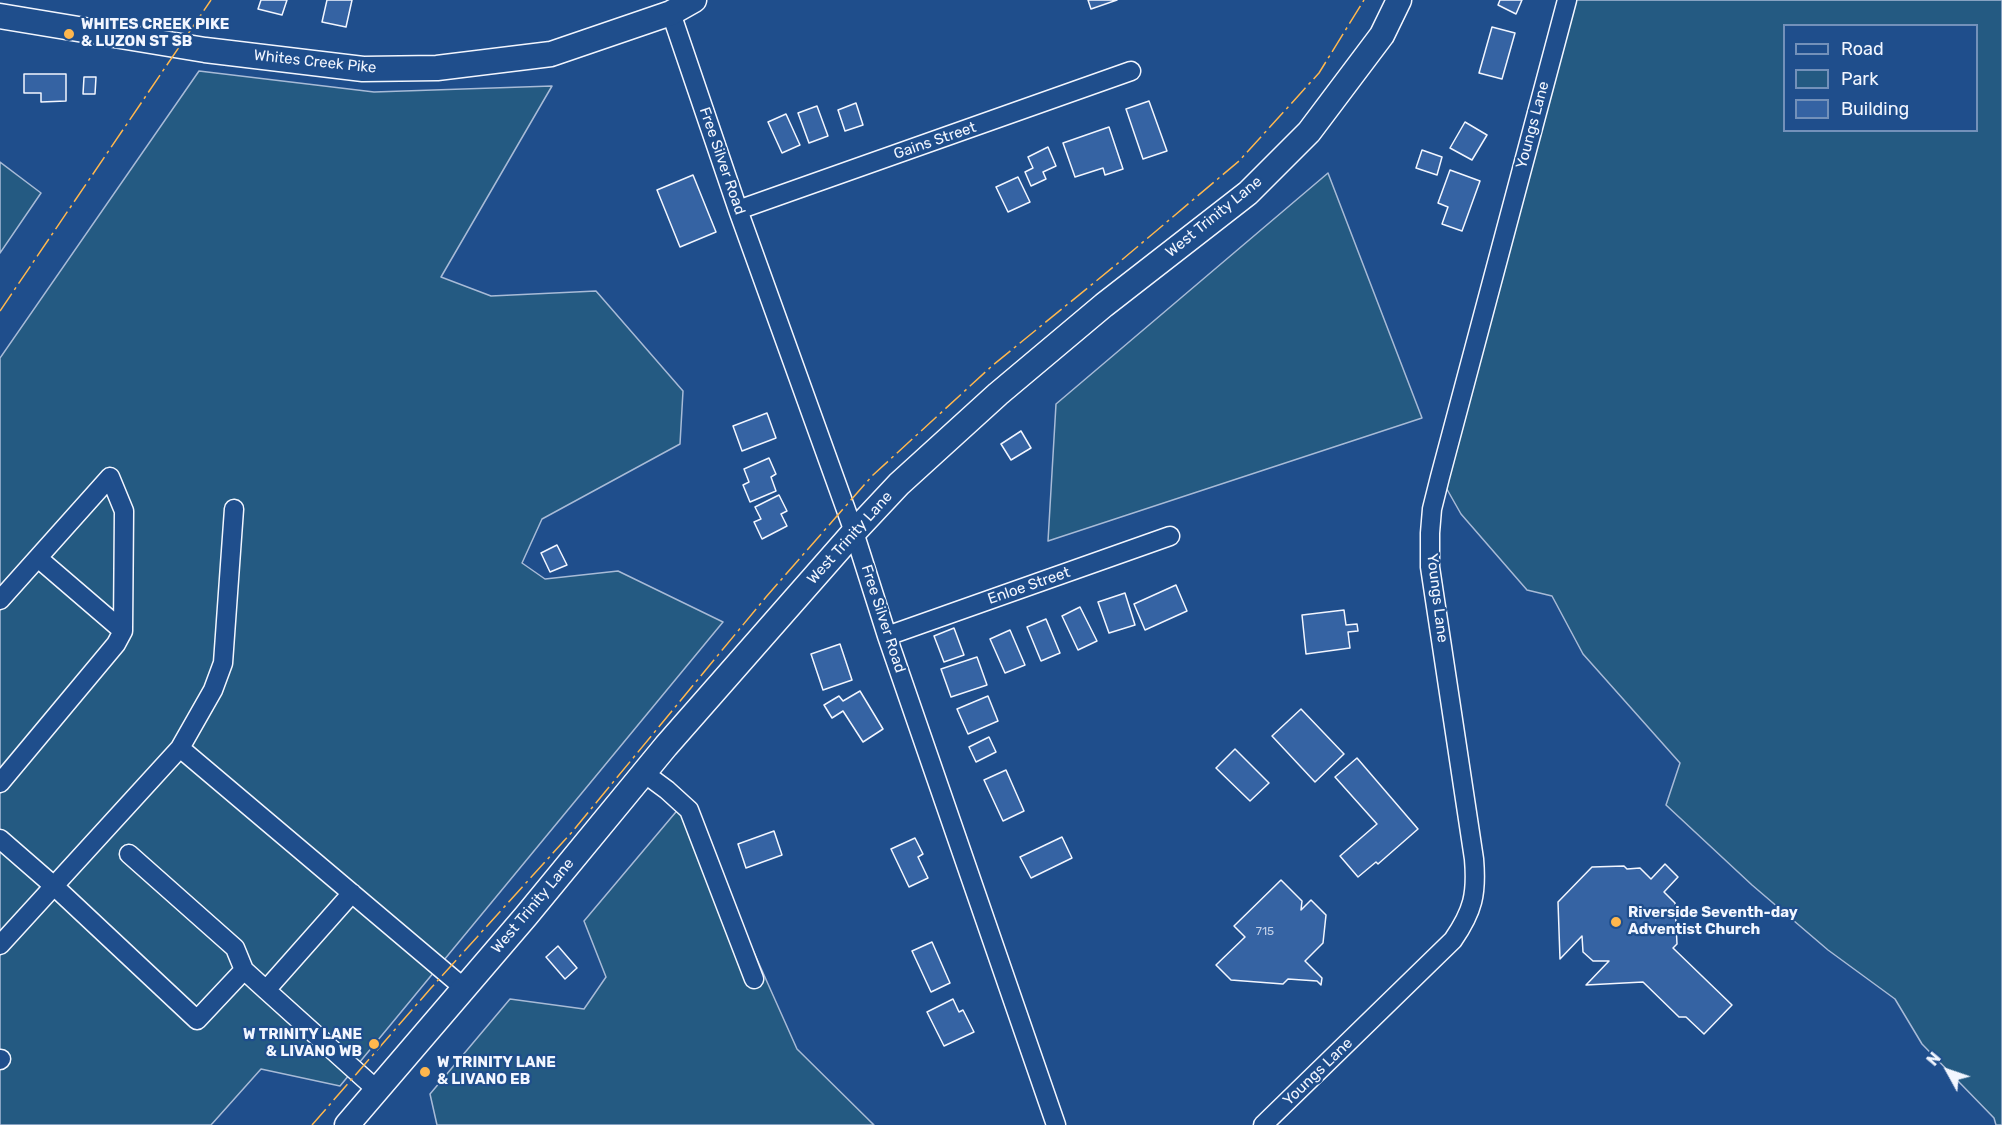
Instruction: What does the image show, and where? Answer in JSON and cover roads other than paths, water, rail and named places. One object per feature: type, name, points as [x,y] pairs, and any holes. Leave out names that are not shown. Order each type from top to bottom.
[{"type":"main road","name":"Whites Creek Pike","points":[[0,16],[205,50],[363,69],[436,68],[551,54],[671,13],[694,0]]},
{"type":"main road","name":"West Trinity Lane","points":[[347,1125],[644,772],[854,532],[899,484],[998,394],[1104,305],[1248,193],[1309,132],[1382,35],[1399,0]]},
{"type":"street","name":"Youngs Lane","points":[[1263,1125],[1454,940],[1466,921],[1473,903],[1476,883],[1474,859],[1431,567],[1432,509],[1568,0]]},
{"type":"street","name":"Free Silver Road","points":[[671,13],[738,210],[854,532],[887,636],[1056,1125]]},
{"type":"street","name":"Gains Street","points":[[738,210],[1131,71]]},
{"type":"street","points":[[0,600],[110,477],[124,511],[123,631],[116,644],[0,783]]},
{"type":"street","points":[[0,945],[180,748],[213,690],[223,663],[234,509]]},
{"type":"street","name":"Enloe Street","points":[[887,636],[1170,536]]},
{"type":"street","points":[[38,558],[123,631]]},
{"type":"street","points":[[180,748],[464,988]]},
{"type":"street","points":[[644,772],[689,810],[754,979]]},
{"type":"street","points":[[0,839],[54,886],[197,1020],[244,970]]},
{"type":"street","points":[[129,854],[235,948],[244,970],[377,1090]]},
{"type":"street","points":[[266,990],[352,893]]},
{"type":"place","name":"WHITES CREEK PIKE & LUZON ST SB","points":[[69,34]]},
{"type":"place","name":"Riverside Seventh-day Adventist Church","points":[[1616,922]]},
{"type":"place","name":"W TRINITY LANE & LIVANO WB","points":[[374,1044]]},
{"type":"place","name":"W TRINITY LANE & LIVANO EB","points":[[425,1072]]}]
